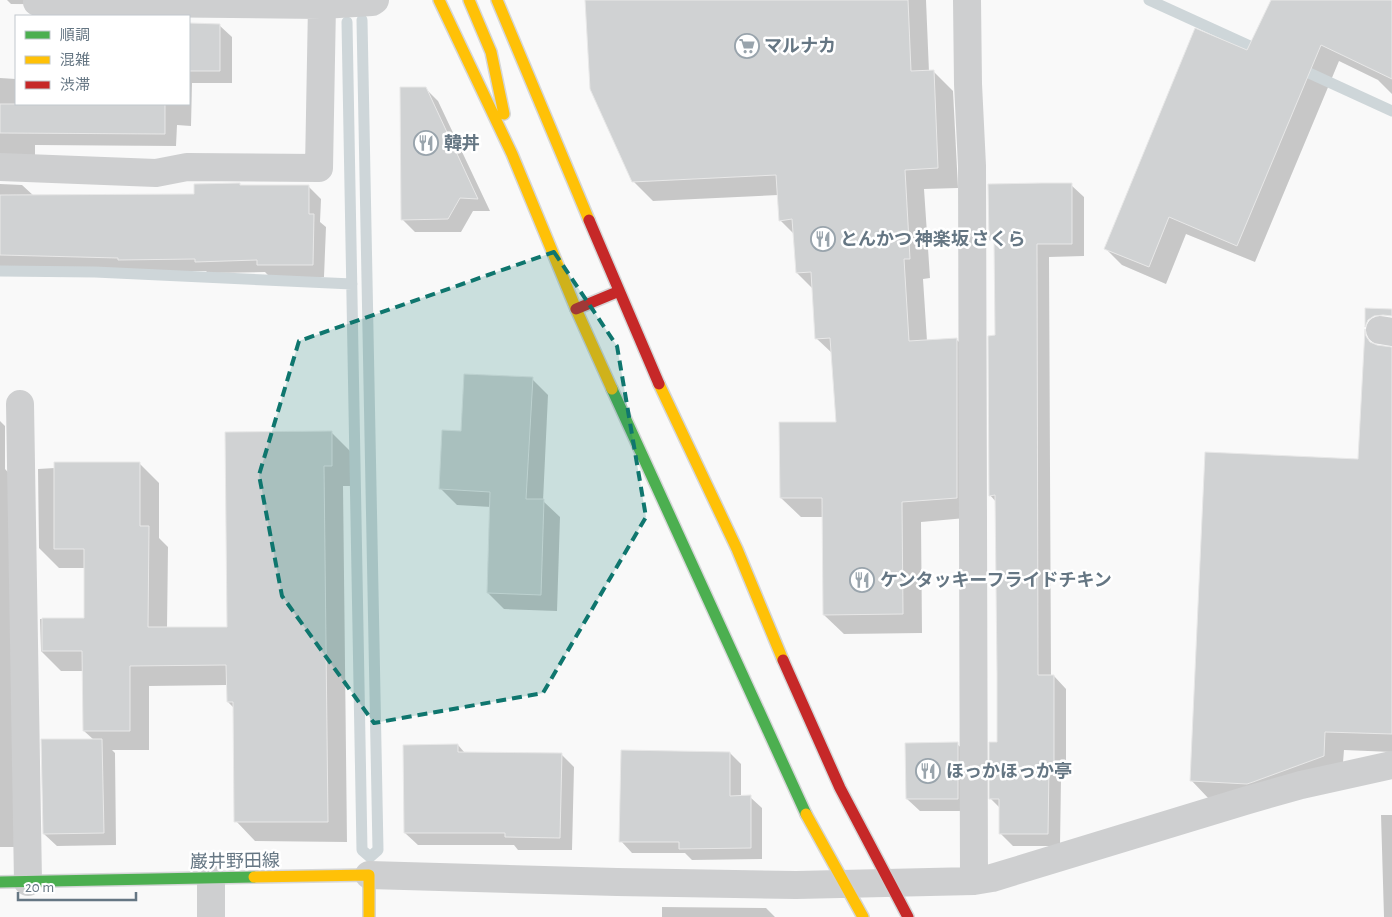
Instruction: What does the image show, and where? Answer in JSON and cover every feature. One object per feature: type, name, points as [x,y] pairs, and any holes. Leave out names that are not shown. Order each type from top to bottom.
[{"type":"street","points":[[37,2],[322,5],[372,2],[375,0]]},
{"type":"street","points":[[439,0],[512,154],[576,310],[803,808],[863,917]]},
{"type":"street","points":[[469,0],[492,52],[512,154]]},
{"type":"street","points":[[497,0],[617,292],[649,364],[738,550],[794,686],[836,779],[908,917]]},
{"type":"street","points":[[967,0],[968,84],[973,184],[974,881]]},
{"type":"street","points":[[0,167],[156,172],[187,167],[319,168],[322,5]]},
{"type":"street","points":[[576,310],[617,292]]},
{"type":"street","points":[[20,404],[28,882]]},
{"type":"street","points":[[369,917],[369,875],[796,885],[974,881],[992,878],[1122,837],[1292,788],[1392,765]]},
{"type":"street","name":"巌井野田線","points":[[0,882],[369,875]]},
{"type":"street","points":[[211,879],[211,917]]},
{"type":"highlighted area","points":[[554,252],[617,346],[646,517],[543,693],[374,723],[282,596],[259,475],[299,341]]},
{"type":"building","points":[[585,0],[908,0],[911,71],[934,70],[938,168],[905,170],[910,259],[904,259],[909,341],[957,338],[957,498],[902,502],[903,614],[823,615],[822,498],[780,498],[779,422],[836,422],[830,338],[815,339],[811,272],[796,273],[792,219],[779,221],[776,175],[632,182],[590,89]]},
{"type":"building","points":[[1271,0],[1392,0],[1392,79],[1321,45],[1237,246],[1169,217],[1149,267],[1104,249],[1195,28],[1247,50]]},
{"type":"building","points":[[190,23],[220,24],[220,71],[190,71]]},
{"type":"building","name":"韓丼","points":[[400,87],[426,87],[478,199],[460,198],[448,219],[401,220]]},
{"type":"building","points":[[0,104],[165,105],[165,134],[0,133]]},
{"type":"building","points":[[240,183],[240,185],[309,185],[309,214],[314,214],[313,265],[257,265],[257,260],[195,262],[195,259],[118,260],[118,258],[0,255],[0,195],[194,194],[194,184]]},
{"type":"building","points":[[1072,183],[1072,244],[1037,244],[1038,675],[1054,675],[1054,766],[1049,766],[1048,834],[999,834],[999,799],[989,799],[989,742],[997,742],[997,673],[995,495],[989,496],[988,336],[995,335],[994,240],[989,240],[988,184]]},
{"type":"building","points":[[1365,308],[1392,309],[1392,316],[1374,316],[1368,320],[1365,327]]},
{"type":"building","points":[[1365,329],[1366,336],[1370,342],[1392,347],[1392,734],[1325,732],[1324,756],[1253,782],[1247,784],[1190,781],[1205,452],[1358,459]]},
{"type":"building","points":[[464,374],[533,377],[526,499],[544,499],[541,595],[487,593],[490,492],[439,489],[442,430],[461,431]]},
{"type":"building","points":[[332,431],[332,466],[324,466],[328,822],[234,822],[233,702],[227,702],[226,665],[130,666],[130,731],[83,731],[82,651],[42,651],[42,618],[84,618],[84,549],[54,549],[54,462],[140,462],[140,526],[149,526],[148,627],[227,627],[225,432]]},
{"type":"building","points":[[41,739],[102,739],[104,833],[43,834]]},
{"type":"building","name":"ほっかほっか亭","points":[[958,742],[958,799],[906,799],[905,743]]},
{"type":"building","points":[[458,744],[458,752],[562,753],[560,838],[505,837],[505,833],[404,833],[403,745]]},
{"type":"building","points":[[621,750],[730,752],[730,796],[751,795],[751,848],[679,849],[679,842],[619,842]]},
{"type":"waterway","points":[[1149,0],[1263,52]]},
{"type":"waterway","points":[[347,22],[362,850],[370,857],[378,850],[362,20]]},
{"type":"waterway","points":[[1296,67],[1392,111]]},
{"type":"waterway","points":[[0,271],[95,272],[352,284]]},
{"type":"traffic: fast","points":[[612,389],[806,814]]},
{"type":"traffic: fast","points":[[0,882],[254,877]]},
{"type":"traffic: slow","points":[[439,0],[512,154],[576,309],[612,389]]},
{"type":"traffic: slow","points":[[469,0],[491,52],[504,114]]},
{"type":"traffic: slow","points":[[497,0],[589,220]]},
{"type":"traffic: slow","points":[[659,384],[737,549],[783,660]]},
{"type":"traffic: slow","points":[[806,814],[863,917]]},
{"type":"traffic: slow","points":[[254,877],[369,875],[369,917]]},
{"type":"traffic: jam","points":[[589,220],[659,384]]},
{"type":"traffic: jam","points":[[576,309],[617,292]]},
{"type":"traffic: jam","points":[[783,660],[840,788],[908,917]]},
{"type":"place","name":"マルナカ","points":[[747,46]]},
{"type":"place","name":"韓丼","points":[[426,143]]},
{"type":"place","name":"とんかつ 神楽坂 さくら","points":[[823,239]]},
{"type":"place","name":"ケンタッキーフライドチキン","points":[[862,580]]},
{"type":"place","name":"ほっかほっか亭","points":[[928,771]]}]
